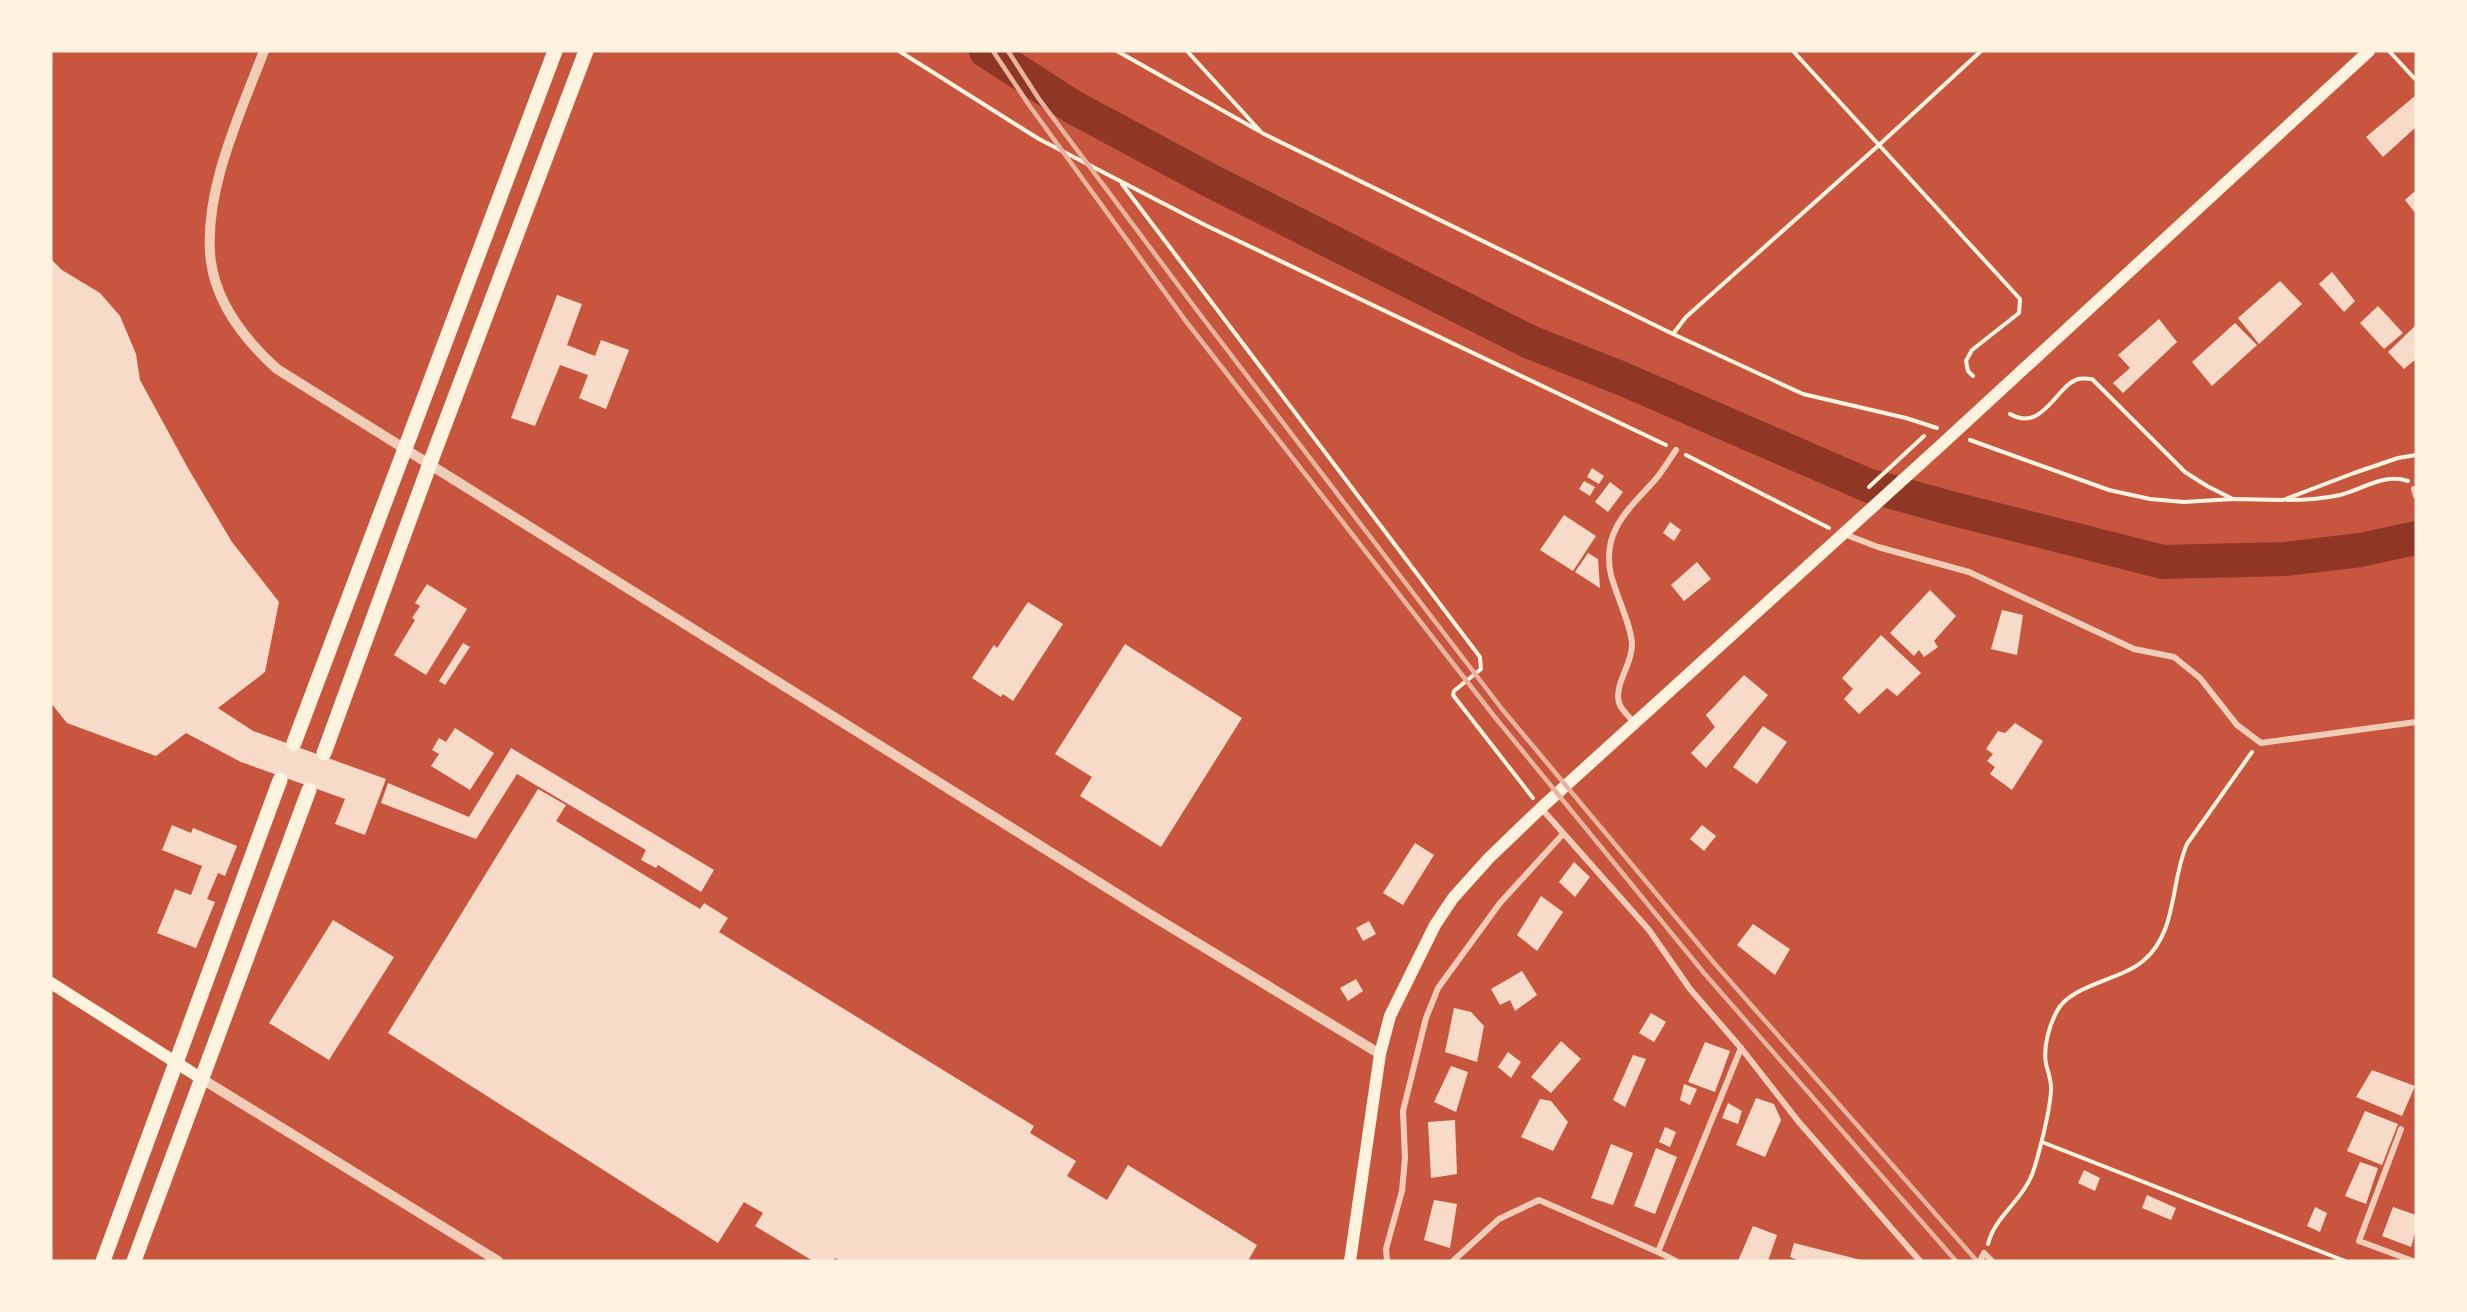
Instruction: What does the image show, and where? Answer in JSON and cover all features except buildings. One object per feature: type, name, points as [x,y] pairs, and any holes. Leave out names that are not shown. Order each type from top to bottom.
[{"type":"main road","points":[[294,743],[555,51]]},
{"type":"main road","points":[[324,753],[429,466],[586,51]]},
{"type":"main road","points":[[1350,1261],[1380,1054],[1390,1016],[1435,925],[1453,898],[1541,808],[1636,725],[2369,51]]},
{"type":"main road","points":[[103,1261],[280,780]]},
{"type":"main road","points":[[134,1261],[309,790]]},
{"type":"main road","points":[[51,983],[202,1079]]},
{"type":"street","points":[[264,51],[232,135],[215,194],[210,238],[211,264],[217,286],[232,319],[259,353],[277,369],[429,466],[1196,943],[1380,1054]]},
{"type":"street","points":[[1636,725],[1619,704],[1618,690],[1628,666],[1632,644],[1608,559],[1618,523],[1676,450]]},
{"type":"street","points":[[1844,534],[1878,547],[1970,572],[2134,649],[2174,657],[2200,678],[2236,725],[2261,743],[2416,722]]},
{"type":"street","points":[[1541,808],[1649,930],[1690,989],[1741,1048],[1797,1121],[1920,1261]]},
{"type":"street","points":[[1387,1261],[1386,1249],[1403,1180],[1405,1158],[1403,1111],[1426,1018],[1438,988],[1500,903],[1563,834]]},
{"type":"street","points":[[1658,1252],[1741,1048]]},
{"type":"street","points":[[202,1079],[498,1261]]},
{"type":"street","points":[[2401,1129],[2359,1241],[2413,1261]]},
{"type":"street","points":[[1453,1261],[1499,1219],[1539,1200],[1676,1261]]},
{"type":"street","points":[[1980,1261],[1984,1252],[1992,1261]]},
{"type":"path","points":[[899,51],[1039,139],[1204,225],[1676,450],[1800,515],[1844,534]]},
{"type":"path","points":[[1117,51],[1262,133],[1673,334],[1803,394],[1906,418],[2109,490],[2150,499],[2184,502],[2233,499],[2311,500],[2341,494],[2383,479],[2398,478],[2408,481],[2415,493]]},
{"type":"path","points":[[1187,51],[1262,133]]},
{"type":"path","points":[[1793,51],[2020,299],[2019,313],[1972,350],[1966,361],[1968,371],[1973,376]]},
{"type":"path","points":[[1673,334],[1686,317],[1981,51]]},
{"type":"path","points":[[2389,51],[2416,80]]},
{"type":"path","points":[[1120,181],[1480,657],[1481,669],[1454,691],[1453,695],[1541,808]]},
{"type":"path","points":[[2010,414],[2016,417],[2041,413],[2079,378],[2092,380],[2185,472],[2233,499]]},
{"type":"path","points":[[1865,490],[1924,436]]},
{"type":"path","points":[[2283,500],[2387,462],[2416,454]]},
{"type":"path","points":[[1984,1252],[2000,1218],[2030,1179],[2042,1142],[2052,1089],[2045,1045],[2057,1010],[2070,997],[2143,961],[2158,942],[2172,912],[2180,860],[2187,844],[2252,752],[2261,743]]},
{"type":"path","points":[[2042,1142],[2345,1261]]},
{"type":"waterway","points":[[986,51],[1073,107],[1211,181],[1530,342],[1623,379],[1867,485],[2163,562],[2285,559],[2360,550],[2416,538]]},
{"type":"railway","points":[[993,51],[1029,105],[1185,320],[1494,716],[1704,973],[1956,1261]]},
{"type":"railway","points":[[1008,51],[1039,99],[1199,313],[1502,709],[1715,964],[1977,1261]]}]
